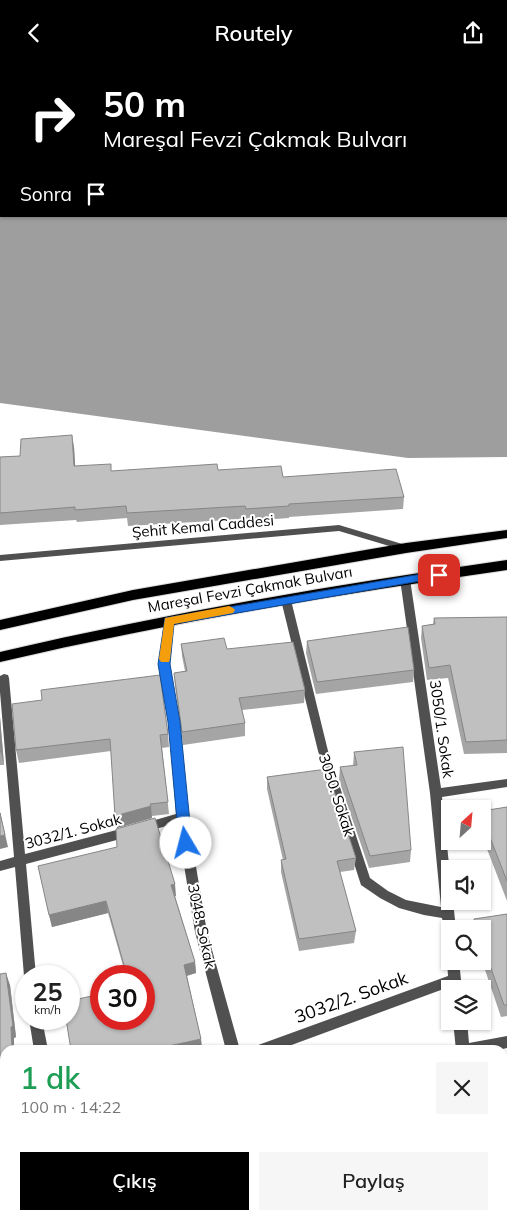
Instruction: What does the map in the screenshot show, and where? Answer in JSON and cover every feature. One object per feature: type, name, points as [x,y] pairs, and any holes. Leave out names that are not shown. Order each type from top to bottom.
[{"type":"highway","name":"Mareşal Fevzi Çakmak Bulvarı","points":[[0,625],[133,595],[406,548],[507,534]]},
{"type":"highway","name":"Mareşal Fevzi Çakmak Bulvarı","points":[[0,657],[99,633],[406,579],[507,565]]},
{"type":"street","name":"Şehit Kemal Caddesi","points":[[0,558],[339,528],[406,548]]},
{"type":"street","name":"3050/1. Sokak","points":[[406,579],[436,793],[448,913]]},
{"type":"street","name":"3050. Sokak","points":[[286,600],[323,751],[365,881],[379,893],[396,902],[424,911],[448,913]]},
{"type":"street","name":"3048. Sokak","points":[[169,621],[164,664],[174,722],[182,817],[201,932],[232,1045]]},
{"type":"street","points":[[4,678],[29,965]]},
{"type":"street","points":[[436,793],[507,783]]},
{"type":"street","name":"3032/1. Sokak","points":[[0,867],[182,817]]},
{"type":"street","points":[[448,913],[449,920]]},
{"type":"street","name":"3032/2. Sokak","points":[[276,1045],[441,989]]},
{"type":"street","points":[[38,1030],[40,1045]]},
{"type":"street","points":[[461,1030],[463,1045]]},
{"type":"street","points":[[491,1045],[507,1042]]},
{"type":"shaded area","points":[[0,217],[507,217],[507,457],[408,458],[0,403]]},
{"type":"building","points":[[72,435],[74,466],[111,464],[111,471],[217,464],[218,470],[281,466],[283,477],[396,469],[404,497],[289,504],[289,506],[246,509],[245,506],[127,513],[126,506],[75,510],[75,507],[0,513],[0,457],[20,456],[21,439]]},
{"type":"building","points":[[507,617],[507,740],[466,742],[450,665],[429,668],[422,626],[435,624],[434,618]]},
{"type":"building","points":[[408,627],[414,670],[317,682],[307,641]]},
{"type":"building","points":[[224,638],[227,649],[293,642],[305,690],[239,698],[245,723],[182,732],[174,673],[187,671],[181,644]]},
{"type":"building","points":[[160,675],[168,734],[160,735],[168,802],[150,804],[151,806],[115,816],[110,739],[16,750],[12,704],[42,700],[41,690]]},
{"type":"building","points":[[403,747],[411,850],[370,856],[340,767],[357,765],[354,752]]},
{"type":"building","points":[[327,769],[356,858],[337,861],[356,931],[299,939],[281,860],[286,859],[267,777]]},
{"type":"building","points":[[507,807],[507,881],[491,840],[491,810]]},
{"type":"building","points":[[0,813],[5,835],[0,836]]},
{"type":"building","points":[[155,818],[175,884],[171,885],[195,962],[184,965],[201,1039],[174,1045],[70,1045],[68,1030],[80,1030],[80,999],[90,996],[90,1030],[155,1030],[155,965],[124,965],[106,901],[49,915],[38,866],[117,847],[116,829]]},
{"type":"building","points":[[507,914],[507,1005],[504,1005],[491,968],[491,920],[474,919]]},
{"type":"building","points":[[6,973],[13,1026],[11,1027],[12,1045],[0,1045],[0,974]]},
{"type":"slow traffic","points":[[165,659],[169,621],[229,610]]},
{"type":"route","points":[[186,843],[174,722],[164,664],[169,621],[406,579],[439,575]]}]
